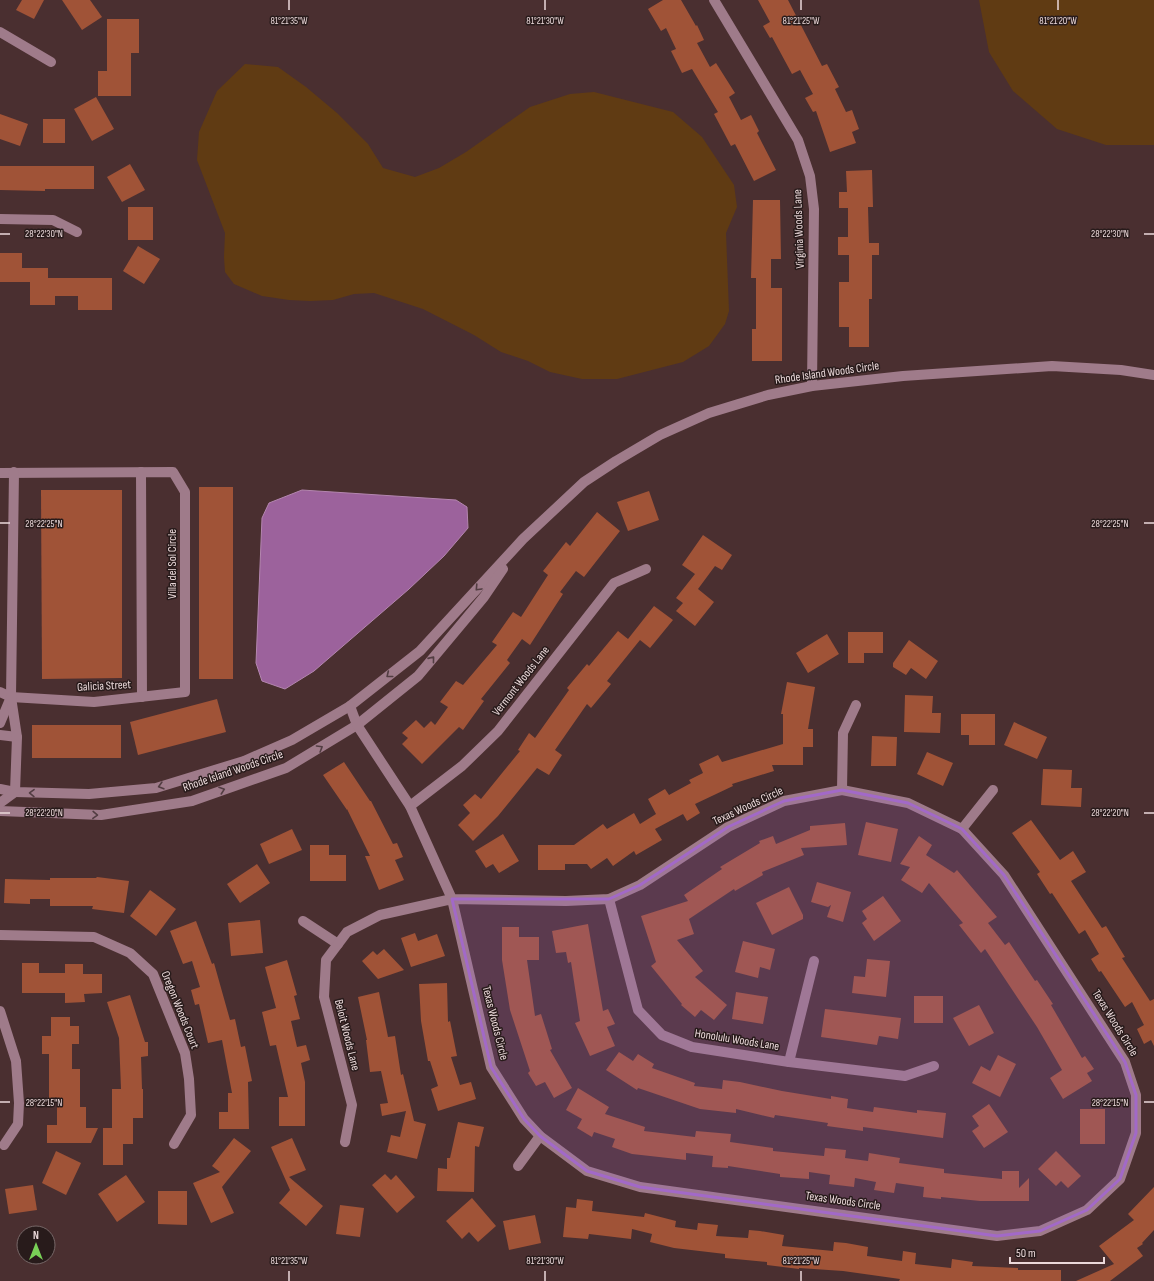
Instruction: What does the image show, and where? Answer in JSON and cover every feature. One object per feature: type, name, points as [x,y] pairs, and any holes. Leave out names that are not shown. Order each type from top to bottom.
[{"type":"street","name":"Virginia Woods Lane","points":[[714,0],[798,140],[810,176],[814,209],[812,386]]},
{"type":"street","points":[[0,32],[51,62]]},
{"type":"street","points":[[0,219],[53,220],[77,232]]},
{"type":"street","name":"Rhode Island Woods Circle","points":[[0,790],[15,792],[89,794],[156,788],[244,761],[292,740],[350,706],[420,650],[523,539],[584,482],[660,435],[709,413],[768,395],[812,386],[903,376],[1052,366],[1121,370],[1154,375]]},
{"type":"street","points":[[0,803],[15,792],[17,738],[11,697],[14,472]]},
{"type":"street","points":[[141,472],[142,697]]},
{"type":"street","name":"Villa del Sol Circle","points":[[0,473],[173,472],[185,492],[185,692]]},
{"type":"street","name":"Rhode Island Woods Circle","points":[[0,810],[100,815],[192,801],[286,768],[357,725],[418,676],[484,597],[523,539]]},
{"type":"street","name":"Vermont Woods Lane","points":[[410,806],[462,766],[498,731],[614,583],[646,569]]},
{"type":"street","name":"Galicia Street","points":[[0,692],[11,697],[94,702],[185,692]]},
{"type":"street","points":[[0,723],[11,697]]},
{"type":"street","points":[[842,790],[843,733],[856,705]]},
{"type":"street","name":"Texas Woods Circle","points":[[350,706],[357,725],[410,806],[452,899],[491,1067],[524,1119],[540,1136],[587,1171],[640,1187],[997,1236],[1040,1231],[1088,1210],[1120,1179],[1136,1133],[1136,1095],[1125,1062],[1004,875],[962,829],[908,803],[842,790],[784,801],[728,827],[640,886],[609,899],[566,901],[452,899]]},
{"type":"street","points":[[0,735],[17,738]]},
{"type":"street","points":[[962,829],[993,790]]},
{"type":"street","name":"Beloit Woods Lane","points":[[345,1142],[352,1105],[324,997],[326,960],[347,932],[380,915],[452,899]]},
{"type":"street","name":"Honolulu Woods Lane","points":[[609,899],[638,1010],[662,1035],[692,1047],[789,1062],[905,1076],[934,1066]]},
{"type":"street","points":[[303,921],[338,944]]},
{"type":"street","name":"Oregon Woods Court","points":[[0,935],[94,937],[130,953],[153,974],[185,1053],[189,1079],[190,1115],[174,1144]]},
{"type":"street","points":[[789,1062],[814,961]]},
{"type":"street","points":[[0,1010],[16,1061],[19,1103],[18,1124],[4,1145]]},
{"type":"street","points":[[518,1166],[540,1136]]},
{"type":"highlighted area","points":[[842,790],[908,803],[962,829],[1004,875],[1125,1062],[1136,1095],[1136,1133],[1120,1179],[1087,1210],[1040,1231],[997,1236],[640,1187],[587,1171],[540,1136],[524,1119],[491,1067],[452,899],[609,899],[640,885],[728,827],[784,801]]},
{"type":"shaded area","points":[[979,0],[1154,0],[1154,145],[1106,145],[1057,129],[1013,91],[989,52]]},
{"type":"shaded area","points":[[245,64],[278,67],[306,87],[337,113],[368,144],[383,168],[415,177],[439,168],[466,152],[530,107],[570,94],[594,92],[673,112],[702,137],[734,185],[737,207],[726,233],[729,311],[725,324],[709,346],[683,362],[617,379],[582,379],[550,372],[528,361],[501,352],[474,335],[423,309],[374,293],[354,294],[333,300],[289,300],[262,296],[234,284],[225,272],[225,233],[197,160],[199,132],[217,91]]},
{"type":"shaded area","points":[[302,490],[456,500],[467,507],[468,528],[444,556],[409,589],[314,671],[285,689],[262,681],[256,663],[262,518],[269,503]]},
{"type":"building","points":[[22,0],[44,0],[34,19],[16,10]]},
{"type":"building","points":[[62,0],[90,0],[102,17],[82,30]]},
{"type":"building","points":[[663,0],[681,0],[696,26],[697,25],[704,40],[697,43],[710,67],[716,63],[735,93],[729,97],[741,120],[751,115],[759,131],[757,133],[776,170],[754,181],[735,144],[731,146],[714,114],[718,112],[692,69],[682,73],[671,51],[676,49],[666,28],[661,31],[648,9]]},
{"type":"building","points":[[758,0],[788,0],[822,66],[827,64],[839,87],[835,89],[846,112],[852,110],[859,129],[852,132],[856,143],[830,152],[816,111],[813,112],[805,98],[813,94],[800,70],[792,74],[772,37],[770,38],[763,26],[770,22]]},
{"type":"building","points":[[107,19],[139,19],[139,53],[131,53],[131,96],[98,96],[98,71],[107,71]]},
{"type":"building","points":[[96,97],[114,129],[92,141],[74,109]]},
{"type":"building","points":[[0,114],[28,124],[20,146],[0,139]]},
{"type":"building","points":[[43,119],[65,119],[65,143],[43,143]]},
{"type":"building","points":[[130,164],[145,190],[122,202],[107,177]]},
{"type":"building","points":[[0,166],[94,166],[94,189],[45,189],[45,191],[0,190]]},
{"type":"building","points":[[872,170],[873,207],[868,207],[869,243],[879,243],[879,255],[872,255],[872,299],[869,299],[869,347],[849,347],[849,327],[839,327],[839,282],[849,282],[849,255],[838,255],[838,237],[848,237],[848,208],[839,208],[839,192],[847,192],[846,171]]},
{"type":"building","points":[[753,200],[780,200],[781,259],[771,259],[771,288],[782,288],[782,361],[752,361],[752,329],[756,329],[756,278],[751,278]]},
{"type":"building","points":[[128,207],[153,207],[153,240],[128,240]]},
{"type":"building","points":[[138,246],[160,259],[144,284],[123,271]]},
{"type":"building","points":[[0,253],[22,253],[22,268],[48,268],[48,278],[112,278],[112,310],[78,310],[78,296],[55,296],[55,305],[30,305],[30,282],[0,282]]},
{"type":"building","points":[[199,487],[233,487],[233,679],[199,679]]},
{"type":"building","points":[[41,490],[122,490],[122,678],[42,679]]},
{"type":"building","points":[[649,491],[659,520],[628,531],[617,502]]},
{"type":"building","points":[[597,512],[620,531],[584,577],[576,571],[560,592],[563,594],[530,645],[522,639],[507,660],[510,663],[481,699],[484,701],[463,730],[459,727],[422,764],[402,744],[408,738],[402,733],[416,720],[424,728],[431,721],[435,725],[448,707],[440,702],[456,681],[463,685],[497,645],[492,642],[513,612],[521,617],[548,575],[543,571],[566,542],[570,546]]},
{"type":"building","points":[[703,535],[732,555],[722,570],[715,566],[698,589],[714,602],[695,626],[676,611],[683,603],[676,598],[695,574],[682,565]]},
{"type":"building","points":[[654,606],[673,620],[650,648],[640,640],[607,681],[611,684],[591,708],[587,704],[555,750],[562,755],[549,775],[537,768],[498,816],[473,841],[458,825],[470,813],[463,805],[475,794],[481,799],[520,751],[518,750],[529,733],[535,738],[569,690],[567,688],[587,664],[589,666],[618,631],[628,639]]},
{"type":"building","points":[[848,632],[883,632],[883,653],[864,653],[864,663],[848,663]]},
{"type":"building","points":[[827,634],[839,654],[808,673],[796,653]]},
{"type":"building","points":[[909,640],[938,661],[926,679],[911,668],[906,675],[893,667],[893,663]]},
{"type":"building","points":[[787,682],[815,687],[808,729],[813,729],[813,747],[803,747],[803,765],[772,765],[774,771],[732,784],[733,786],[695,804],[700,813],[687,821],[683,814],[655,829],[662,840],[636,855],[634,851],[613,866],[607,858],[591,869],[587,864],[565,864],[565,870],[538,870],[538,845],[574,845],[603,824],[607,829],[634,813],[640,824],[656,814],[648,799],[665,789],[669,795],[691,783],[689,780],[703,773],[699,764],[718,755],[722,762],[783,744],[783,714],[781,714]]},
{"type":"building","points":[[905,695],[933,696],[932,713],[941,713],[940,733],[904,732]]},
{"type":"building","points":[[217,699],[226,732],[138,755],[130,722]]},
{"type":"building","points":[[961,714],[995,714],[995,745],[969,745],[969,735],[961,735]]},
{"type":"building","points":[[1014,722],[1047,737],[1037,759],[1004,745]]},
{"type":"building","points":[[32,725],[121,725],[121,758],[32,758]]},
{"type":"building","points":[[872,736],[897,737],[896,766],[871,766]]},
{"type":"building","points":[[927,752],[953,763],[943,786],[917,774]]},
{"type":"building","points":[[344,762],[371,801],[393,844],[397,843],[403,857],[395,860],[404,880],[379,890],[365,856],[370,856],[347,809],[323,775]]},
{"type":"building","points":[[1043,769],[1072,770],[1071,788],[1082,788],[1081,807],[1041,805]]},
{"type":"building","points":[[1031,820],[1060,860],[1073,851],[1086,872],[1071,881],[1102,928],[1106,926],[1125,957],[1122,958],[1150,1001],[1154,999],[1154,1046],[1151,1040],[1144,1044],[1137,1029],[1144,1025],[1132,1002],[1125,1007],[1101,971],[1099,972],[1091,959],[1099,954],[1085,930],[1079,934],[1052,893],[1050,894],[1037,874],[1040,872],[1012,833]]},
{"type":"building","points":[[866,822],[898,829],[891,862],[858,855]]},
{"type":"building","points":[[845,823],[847,845],[801,848],[804,855],[762,872],[763,875],[735,891],[734,889],[689,919],[694,934],[677,940],[703,971],[695,977],[727,1005],[714,1020],[701,1010],[695,1017],[681,1005],[682,1004],[651,966],[656,962],[641,916],[688,901],[684,895],[722,869],[720,867],[760,843],[759,841],[773,836],[776,844],[810,830],[810,826]]},
{"type":"building","points":[[292,829],[302,850],[269,864],[260,844]]},
{"type":"building","points":[[503,834],[519,861],[499,873],[493,864],[486,868],[475,851]]},
{"type":"building","points":[[919,836],[932,845],[926,855],[954,873],[957,870],[997,917],[988,923],[1005,945],[1009,942],[1035,981],[1037,980],[1053,1004],[1051,1005],[1082,1058],[1085,1056],[1094,1069],[1087,1073],[1092,1081],[1063,1099],[1050,1078],[1062,1070],[1037,1027],[985,949],[981,953],[959,925],[963,923],[929,883],[922,893],[901,880],[910,867],[900,864]]},
{"type":"building","points":[[310,845],[329,845],[329,855],[346,855],[346,881],[310,881]]},
{"type":"building","points":[[257,864],[270,883],[240,903],[227,884]]},
{"type":"building","points":[[97,877],[129,881],[124,913],[92,909],[93,906],[50,906],[50,899],[30,899],[30,904],[4,903],[5,879],[50,880],[50,878]]},
{"type":"building","points":[[817,882],[851,892],[843,922],[827,917],[831,905],[828,907],[811,902]]},
{"type":"building","points":[[789,887],[803,915],[803,919],[772,935],[756,903]]},
{"type":"building","points":[[150,890],[176,909],[156,936],[130,916]]},
{"type":"building","points":[[883,896],[901,921],[874,941],[862,923],[867,919],[862,911]]},
{"type":"building","points":[[260,920],[263,953],[231,956],[228,923]]},
{"type":"building","points":[[196,921],[212,964],[214,963],[230,1020],[235,1019],[241,1047],[245,1046],[252,1081],[248,1082],[249,1129],[219,1129],[219,1112],[228,1112],[228,1093],[232,1093],[222,1040],[208,1043],[199,1004],[195,1005],[191,990],[200,987],[192,961],[183,964],[170,931]]},
{"type":"building","points":[[588,924],[603,1011],[608,1009],[615,1024],[607,1027],[615,1046],[590,1056],[575,1023],[580,1021],[571,962],[568,963],[566,952],[556,953],[552,931]]},
{"type":"building","points":[[502,927],[519,927],[519,937],[539,937],[539,960],[527,960],[535,1016],[541,1014],[552,1049],[550,1050],[572,1088],[554,1098],[545,1082],[536,1086],[528,1073],[530,1071],[510,1010],[502,960]]},
{"type":"building","points":[[415,933],[418,941],[437,934],[445,956],[411,967],[401,938]]},
{"type":"building","points":[[743,941],[775,949],[770,970],[760,967],[758,978],[735,972]]},
{"type":"building","points":[[384,949],[404,970],[378,979],[362,961],[373,951],[377,955]]},
{"type":"building","points":[[867,959],[890,961],[886,997],[852,993],[854,976],[865,977]]},
{"type":"building","points":[[287,960],[297,995],[294,996],[300,1019],[291,1021],[297,1047],[306,1045],[310,1060],[301,1063],[305,1082],[305,1126],[279,1126],[279,1097],[288,1097],[276,1045],[270,1046],[262,1012],[276,1008],[265,967]]},
{"type":"building","points":[[22,963],[39,963],[39,973],[65,973],[65,964],[83,964],[83,974],[102,974],[102,993],[84,994],[85,1002],[65,1003],[65,993],[22,993]]},
{"type":"building","points":[[447,983],[448,1022],[450,1021],[457,1056],[451,1057],[460,1085],[471,1082],[476,1099],[438,1111],[431,1089],[438,1086],[430,1061],[428,1061],[421,1021],[419,984]]},
{"type":"building","points":[[379,992],[388,1037],[395,1036],[401,1075],[403,1074],[414,1121],[426,1124],[417,1159],[387,1152],[391,1135],[400,1137],[406,1111],[382,1116],[380,1104],[388,1103],[381,1071],[370,1072],[367,1040],[358,997]]},
{"type":"building","points":[[736,992],[768,997],[763,1024],[732,1019]]},
{"type":"building","points":[[130,995],[145,1042],[148,1042],[148,1056],[141,1057],[143,1118],[133,1118],[133,1144],[123,1144],[123,1165],[103,1165],[103,1128],[112,1128],[112,1089],[121,1089],[119,1038],[107,1002]]},
{"type":"building","points":[[914,996],[943,996],[943,1023],[914,1023]]},
{"type":"building","points":[[979,1005],[994,1033],[969,1046],[953,1018]]},
{"type":"building","points":[[825,1009],[901,1018],[898,1039],[879,1036],[877,1045],[821,1037]]},
{"type":"building","points":[[51,1017],[70,1017],[70,1026],[79,1026],[79,1044],[72,1044],[72,1069],[80,1069],[80,1107],[86,1107],[86,1128],[98,1128],[91,1143],[47,1143],[47,1125],[57,1125],[57,1098],[49,1098],[49,1054],[42,1054],[42,1036],[51,1036]]},
{"type":"building","points":[[619,1052],[633,1061],[638,1054],[654,1064],[652,1068],[695,1083],[694,1086],[722,1089],[723,1080],[831,1099],[831,1096],[848,1099],[847,1108],[873,1112],[874,1107],[917,1113],[917,1110],[946,1113],[943,1138],[863,1127],[863,1131],[827,1126],[828,1123],[775,1115],[774,1118],[736,1109],[736,1113],[700,1109],[638,1088],[637,1090],[606,1070]]},
{"type":"building","points":[[998,1055],[1016,1064],[1000,1097],[972,1083],[981,1066],[990,1071]]},
{"type":"building","points":[[578,1088],[609,1107],[605,1114],[645,1127],[644,1131],[695,1137],[696,1131],[731,1134],[730,1142],[773,1148],[773,1151],[824,1156],[825,1148],[846,1150],[845,1158],[868,1161],[869,1153],[900,1158],[899,1163],[944,1169],[944,1173],[1002,1179],[1002,1171],[1019,1171],[1019,1188],[1029,1178],[1029,1201],[980,1201],[941,1197],[941,1199],[923,1197],[924,1187],[896,1183],[894,1193],[874,1190],[876,1182],[855,1178],[854,1187],[829,1184],[830,1175],[809,1172],[809,1179],[780,1177],[780,1174],[728,1166],[728,1168],[712,1167],[713,1156],[686,1153],[686,1160],[632,1154],[612,1147],[615,1139],[594,1132],[592,1137],[577,1128],[582,1119],[566,1110]]},
{"type":"building","points":[[989,1104],[1008,1132],[984,1148],[972,1131],[979,1126],[972,1116]]},
{"type":"building","points":[[1080,1109],[1105,1109],[1105,1144],[1080,1144]]},
{"type":"building","points":[[458,1122],[484,1127],[479,1147],[475,1146],[474,1192],[437,1191],[438,1168],[447,1169],[447,1158],[450,1158]]},
{"type":"building","points":[[234,1138],[251,1151],[222,1187],[234,1213],[211,1223],[193,1183],[220,1172],[212,1166]]},
{"type":"building","points":[[292,1138],[306,1170],[289,1177],[323,1206],[306,1226],[279,1203],[290,1190],[271,1147]]},
{"type":"building","points":[[56,1151],[81,1163],[66,1195],[42,1183]]},
{"type":"building","points":[[1056,1151],[1081,1176],[1068,1188],[1061,1181],[1056,1186],[1038,1169]]},
{"type":"building","points":[[385,1174],[391,1180],[396,1175],[415,1197],[397,1213],[372,1185]]},
{"type":"building","points":[[126,1175],[145,1202],[117,1222],[98,1194]]},
{"type":"building","points":[[33,1185],[37,1210],[9,1214],[5,1189]]},
{"type":"building","points":[[1154,1187],[1154,1230],[1142,1243],[1143,1244],[1137,1248],[1143,1256],[1110,1281],[1076,1281],[1114,1264],[1099,1246],[1134,1220],[1128,1214]]},
{"type":"building","points":[[158,1191],[187,1191],[187,1225],[158,1224]]},
{"type":"building","points":[[472,1198],[496,1226],[478,1242],[469,1232],[462,1239],[446,1221]]},
{"type":"building","points":[[577,1199],[593,1201],[592,1211],[644,1217],[645,1213],[676,1221],[675,1227],[697,1230],[698,1223],[718,1225],[716,1236],[748,1238],[749,1230],[760,1231],[784,1235],[782,1246],[833,1251],[834,1242],[846,1243],[868,1247],[867,1256],[902,1261],[903,1251],[916,1253],[915,1264],[951,1268],[952,1259],[973,1262],[972,1266],[1018,1268],[1018,1270],[1061,1270],[1061,1281],[899,1281],[900,1279],[843,1271],[799,1269],[767,1265],[767,1262],[725,1258],[725,1254],[674,1248],[650,1242],[652,1234],[632,1229],[631,1239],[589,1234],[588,1239],[563,1237],[566,1207],[576,1208]]},
{"type":"building","points":[[340,1205],[364,1208],[360,1237],[336,1234]]},
{"type":"building","points":[[535,1215],[541,1243],[509,1250],[503,1221]]}]
